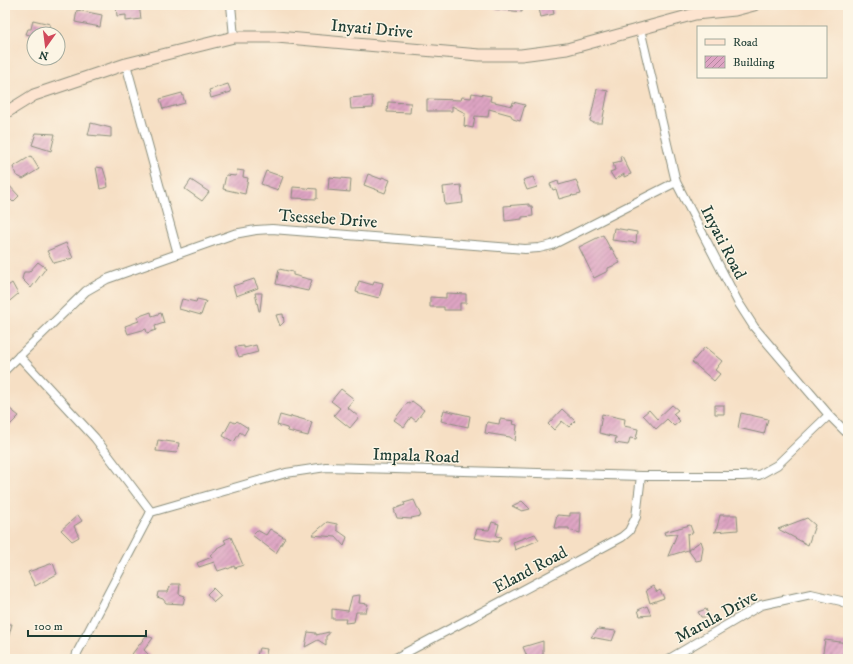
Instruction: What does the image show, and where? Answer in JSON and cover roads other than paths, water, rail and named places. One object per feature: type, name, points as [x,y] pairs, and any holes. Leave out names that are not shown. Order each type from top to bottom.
[{"type":"street","points":[[231,5],[234,37]]},
{"type":"street","name":"Inyati Drive","points":[[5,112],[34,95],[126,64],[234,37],[277,37],[479,55],[521,55],[566,49],[640,29],[692,9],[735,10],[754,5]]},
{"type":"street","name":"Inyati Road","points":[[640,29],[676,182],[738,302],[754,327],[848,434]]},
{"type":"street","points":[[126,64],[178,254]]},
{"type":"street","name":"Tsessebe Drive","points":[[5,370],[86,291],[107,279],[234,234],[272,229],[525,249],[539,248],[552,245],[676,182]]},
{"type":"street","points":[[19,356],[96,438],[151,512],[77,653],[76,659]]},
{"type":"street","name":"Impala Road","points":[[151,512],[286,473],[326,468],[642,476],[759,475],[777,465],[829,414]]},
{"type":"street","name":"Eland Road","points":[[394,659],[622,537],[629,531],[636,517],[642,476]]},
{"type":"street","name":"Marula Drive","points":[[669,659],[761,605],[811,594],[841,601],[848,605]]}]
